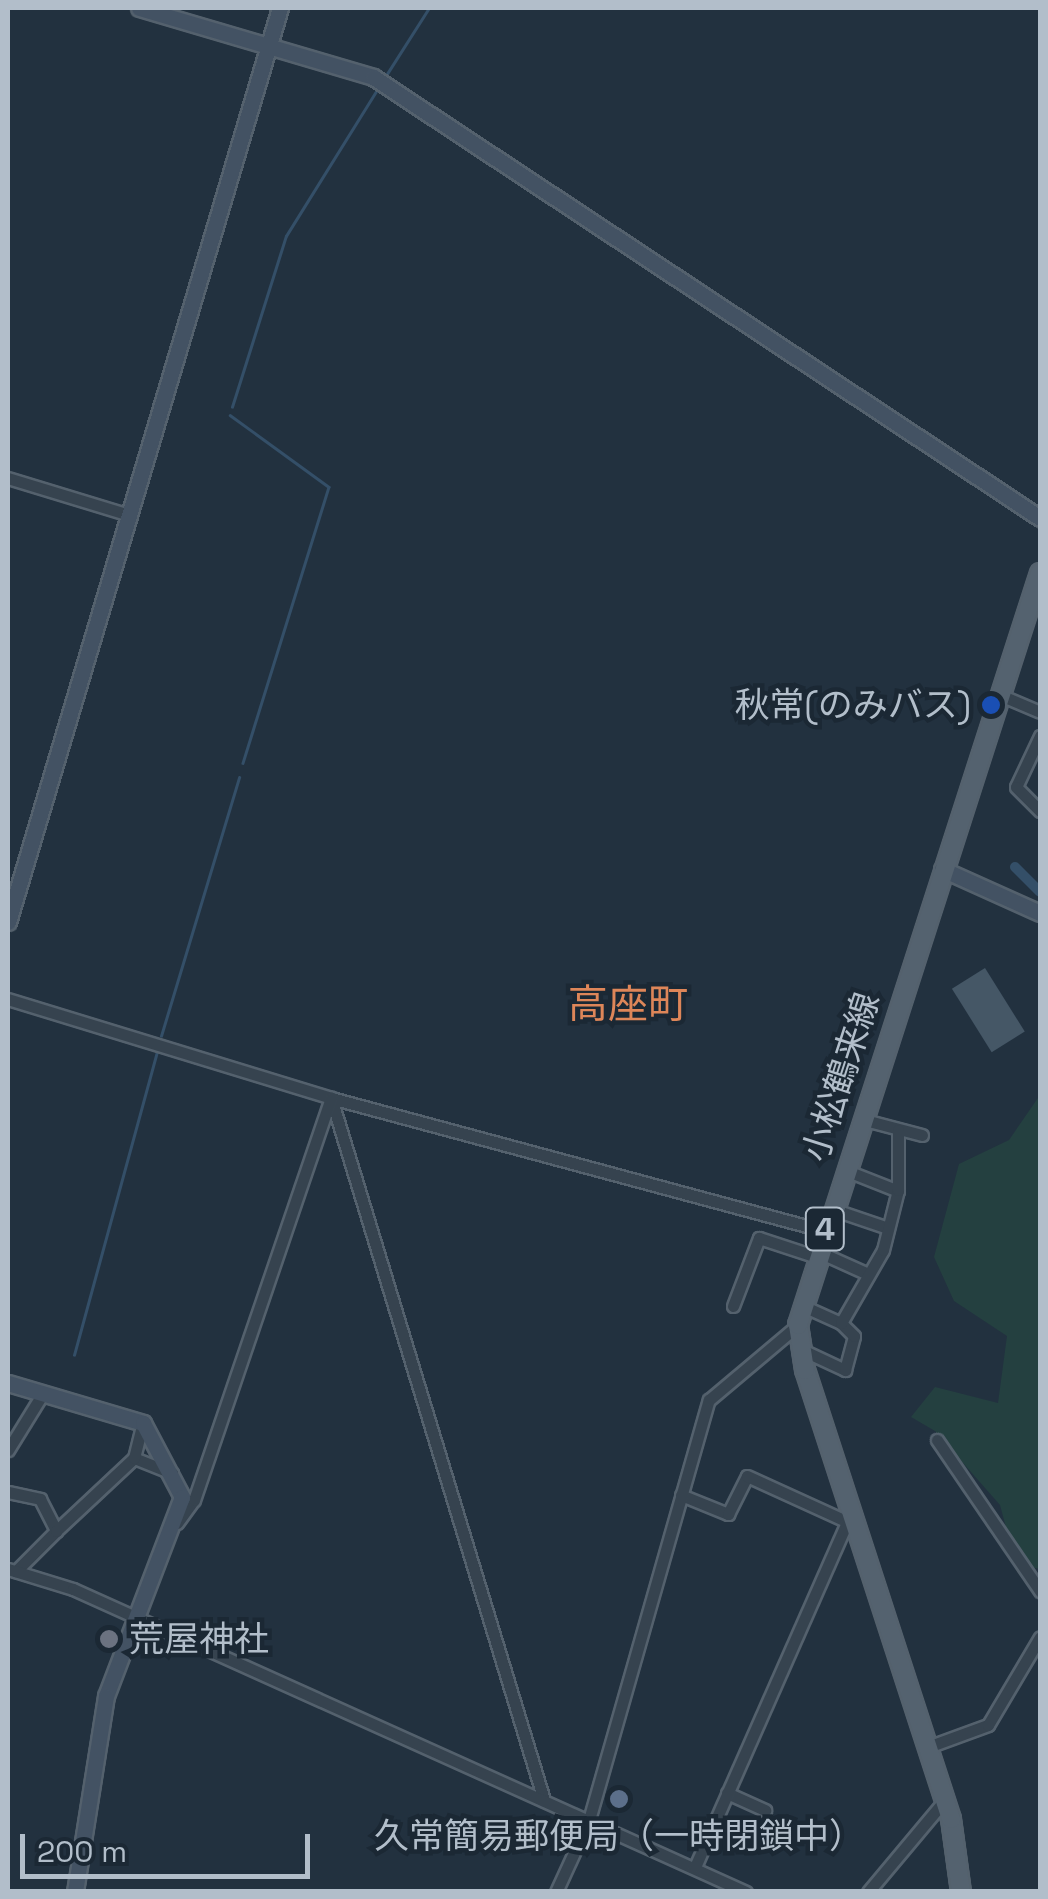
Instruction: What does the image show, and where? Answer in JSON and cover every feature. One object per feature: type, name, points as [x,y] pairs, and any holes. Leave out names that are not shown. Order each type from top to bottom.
[{"type":"main road","name":"小松鶴来線","points":[[961,1892],[944,1801],[850,1517],[800,1349],[798,1325],[942,868],[1036,599],[1040,573]]},
{"type":"street","points":[[138,8],[267,49],[374,77],[1040,518]]},
{"type":"street","points":[[8,922],[126,514],[280,8]]},
{"type":"street","points":[[8,478],[126,514]]},
{"type":"street","points":[[1000,694],[1040,712]]},
{"type":"street","points":[[1040,736],[1016,787],[1040,811]]},
{"type":"street","points":[[942,868],[1040,913]]},
{"type":"street","points":[[8,999],[331,1098],[825,1231]]},
{"type":"street","points":[[177,1523],[194,1500],[331,1098]]},
{"type":"street","points":[[331,1098],[544,1800]]},
{"type":"street","points":[[861,1119],[922,1135]]},
{"type":"street","points":[[841,1323],[883,1250],[885,1227],[898,1192],[898,1130]]},
{"type":"street","points":[[844,1170],[898,1192]]},
{"type":"street","points":[[832,1209],[885,1227]]},
{"type":"street","points":[[733,1306],[759,1238],[818,1254],[868,1274]]},
{"type":"street","points":[[800,1349],[845,1370],[854,1336],[841,1323],[803,1306]]},
{"type":"street","points":[[556,1892],[590,1820],[710,1400],[798,1325]]},
{"type":"street","points":[[8,1383],[143,1424],[182,1497],[177,1523],[106,1696],[75,1892]]},
{"type":"street","points":[[8,1450],[12,1436],[43,1393]]},
{"type":"street","points":[[143,1424],[134,1458],[12,1570],[135,1619],[746,1892]]},
{"type":"street","points":[[937,1440],[1040,1591]]},
{"type":"street","points":[[134,1458],[173,1474]]},
{"type":"street","points":[[681,1496],[728,1514],[747,1476],[850,1517],[695,1867]]},
{"type":"street","points":[[8,1492],[40,1499],[56,1531]]},
{"type":"street","points":[[925,1748],[988,1725],[1040,1637]]},
{"type":"street","points":[[727,1793],[765,1810]]},
{"type":"street","points":[[868,1892],[944,1801]]},
{"type":"green space","points":[[1040,1095],[1040,1569],[1016,1564],[1000,1505],[935,1431],[911,1417],[935,1387],[998,1403],[1007,1336],[954,1301],[934,1257],[959,1164],[1009,1140]]},
{"type":"building","points":[[985,968],[1025,1032],[992,1052],[952,989]]},
{"type":"waterway","points":[[385,77],[429,8]]},
{"type":"waterway","points":[[232,407],[286,236],[378,88]]},
{"type":"waterway","points":[[230,415],[329,487],[243,763]]},
{"type":"waterway","points":[[161,1036],[239,778]]},
{"type":"waterway","points":[[1015,867],[1040,892]]},
{"type":"waterway","points":[[74,1355],[158,1048]]},
{"type":"place","name":"秋常(のみバス)","points":[[991,705]]},
{"type":"place","name":"荒屋神社","points":[[109,1639]]},
{"type":"place","name":"久常簡易郵便局（一時閉鎖中）","points":[[619,1799]]},
{"type":"district","name":"高座町","points":[[628,1005]]}]
